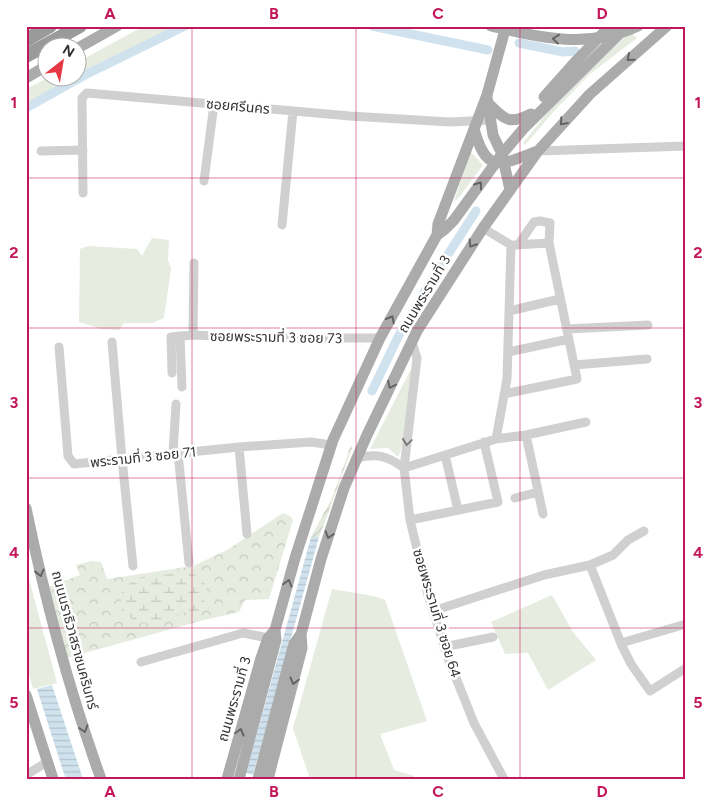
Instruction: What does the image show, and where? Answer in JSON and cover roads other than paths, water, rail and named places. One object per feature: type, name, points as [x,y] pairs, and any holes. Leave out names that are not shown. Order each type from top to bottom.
[{"type":"highway","points":[[26,40],[50,26]]},
{"type":"highway","points":[[26,56],[80,26]]},
{"type":"main road","points":[[88,42],[117,26]]},
{"type":"main road","points":[[491,26],[550,38],[586,40],[622,34],[636,26],[637,30],[647,34],[657,34]]},
{"type":"main road","points":[[437,235],[438,224],[488,99],[506,26]]},
{"type":"main road","name":"ถนนพระรามที่ 3","points":[[524,128],[531,114],[576,60],[610,26]]},
{"type":"main road","name":"ถนนพระรามที่ 3","points":[[226,779],[331,445],[380,338],[437,235],[445,230],[454,220],[524,128],[627,26]]},
{"type":"main road","name":"ถนนพระรามที่ 3","points":[[268,779],[302,648],[301,634],[321,559],[344,488],[417,331],[483,228],[538,152],[590,94],[667,26]]},
{"type":"main road","points":[[26,78],[38,71]]},
{"type":"main road","points":[[488,99],[509,121],[519,120],[531,114]]},
{"type":"main road","points":[[488,99],[493,135],[510,190]]},
{"type":"main road","points":[[476,125],[479,145],[484,156],[500,160],[538,152]]},
{"type":"main road","name":"ถนนนราธิวาสราชนครินทร์","points":[[26,508],[65,672],[101,779]]},
{"type":"main road","name":"ถนนพระรามที่ 3","points":[[239,779],[276,640],[271,634]]},
{"type":"main road","name":"ถนนพระรามที่ 3","points":[[258,779],[294,644],[301,634]]},
{"type":"main road","points":[[26,695],[53,779]]},
{"type":"street","name":"ซอยศรีนคร","points":[[83,193],[82,98],[87,93],[476,125],[490,120]]},
{"type":"street","points":[[204,181],[214,104]]},
{"type":"street","points":[[282,225],[293,111]]},
{"type":"street","points":[[538,152],[686,146]]},
{"type":"street","points":[[41,151],[83,150]]},
{"type":"street","points":[[496,439],[504,394],[507,379],[509,311],[515,245],[534,222],[540,221],[550,224],[549,243],[577,379],[504,394]]},
{"type":"street","points":[[483,228],[515,245],[549,243]]},
{"type":"street","points":[[193,336],[194,263]]},
{"type":"street","points":[[509,311],[560,299]]},
{"type":"street","points":[[566,329],[648,325]]},
{"type":"street","points":[[172,373],[176,337]]},
{"type":"street","points":[[176,337],[182,387]]},
{"type":"street","name":"ซอยพระรามที่ 3 ซอย 73","points":[[176,337],[380,338]]},
{"type":"street","points":[[508,352],[569,339]]},
{"type":"street","points":[[112,342],[133,566]]},
{"type":"street","name":"ซอยพระรามที่ 3 ซอย 64","points":[[412,342],[417,358],[404,468],[410,520],[444,647],[474,723],[504,779]]},
{"type":"street","name":"พระรามที่ 3 ซอย 71","points":[[59,347],[68,456],[74,464],[239,447],[311,442],[331,445]]},
{"type":"street","points":[[574,365],[647,359]]},
{"type":"street","points":[[176,404],[176,453],[189,563]]},
{"type":"street","points":[[357,458],[370,454],[381,456],[393,460],[404,468],[484,442],[586,422]]},
{"type":"street","points":[[526,435],[543,514]]},
{"type":"street","points":[[410,520],[498,502],[484,442]]},
{"type":"street","points":[[239,447],[247,534]]},
{"type":"street","points":[[445,455],[458,510]]},
{"type":"street","points":[[515,498],[538,492]]},
{"type":"street","points":[[433,611],[544,575],[590,565],[613,555],[628,540],[644,531]]},
{"type":"street","points":[[590,565],[621,643],[631,664],[650,691],[686,668]]},
{"type":"street","points":[[621,643],[686,624]]},
{"type":"street","points":[[142,662],[243,633],[271,634]]},
{"type":"street","points":[[444,647],[493,636]]},
{"type":"street","points":[[26,775],[48,762]]},
{"type":"water","points":[[311,537],[319,537],[253,775],[246,773]]},
{"type":"water","points":[[52,685],[83,779],[66,779],[63,771],[37,689]]},
{"type":"waterway","points":[[26,108],[85,75],[185,26]]},
{"type":"waterway","points":[[372,26],[488,50]]},
{"type":"waterway","points":[[519,43],[563,52],[575,51]]},
{"type":"waterway","points":[[372,391],[399,335],[476,211]]}]
